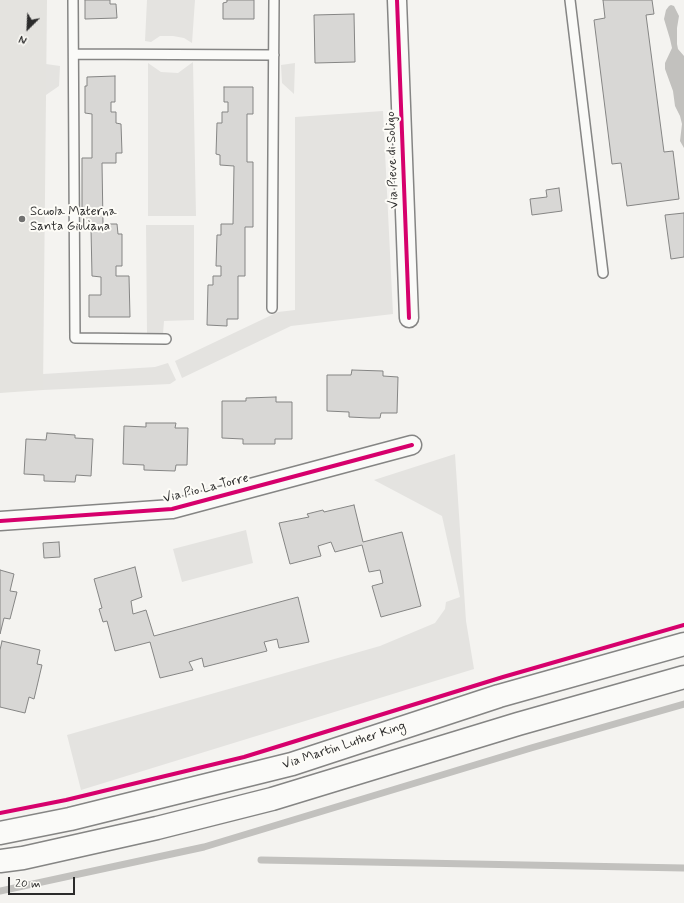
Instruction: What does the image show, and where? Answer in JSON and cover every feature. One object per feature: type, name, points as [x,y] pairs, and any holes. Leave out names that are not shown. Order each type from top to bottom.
[{"type":"main road","name":"Via Martin Luther King","points":[[0,832],[70,819],[292,764],[499,696],[684,644]]},
{"type":"main road","points":[[0,861],[30,856],[150,829],[272,799],[518,724],[684,677]]},
{"type":"street","name":"Via Pieve di Soligo","points":[[397,0],[409,318]]},
{"type":"street","name":"Via Pio La Torre","points":[[0,521],[172,509],[412,445]]},
{"type":"lane","points":[[73,0],[75,338],[166,339]]},
{"type":"lane","points":[[272,308],[274,0]]},
{"type":"lane","points":[[570,0],[603,273]]},
{"type":"lane","points":[[74,54],[274,55]]},
{"type":"shaded area","name":"Scuola Materna Santa Giuliana","points":[[0,0],[47,0],[43,390],[0,393]]},
{"type":"shaded area","points":[[147,0],[195,0],[192,43],[184,38],[173,36],[160,36],[151,42],[145,41]]},
{"type":"shaded area","points":[[671,5],[674,6],[679,16],[677,44],[678,49],[684,56],[684,148],[680,141],[682,124],[675,106],[673,91],[665,69],[665,63],[672,48],[664,19],[666,10]]},
{"type":"shaded area","points":[[193,62],[196,216],[148,216],[148,63],[161,72],[178,73]]},
{"type":"shaded area","points":[[295,63],[294,94],[282,83],[281,65]]},
{"type":"shaded area","points":[[46,64],[60,66],[59,86],[46,95]]},
{"type":"shaded area","points":[[383,111],[393,314],[291,326],[182,378],[175,361],[278,312],[295,310],[295,117]]},
{"type":"shaded area","points":[[146,225],[194,225],[194,320],[164,321],[163,334],[147,333]]},
{"type":"shaded area","points":[[168,363],[176,380],[170,384],[43,390],[43,374],[155,367]]},
{"type":"shaded area","points":[[455,454],[466,621],[474,669],[81,790],[67,735],[380,646],[435,623],[445,609],[446,602],[460,597],[442,516],[374,480]]},
{"type":"shaded area","points":[[246,530],[253,563],[182,582],[173,549]]},
{"type":"building","points":[[85,0],[110,0],[110,4],[116,4],[117,18],[85,19]]},
{"type":"building","points":[[227,0],[254,0],[254,19],[223,19],[223,3],[227,2]]},
{"type":"building","points":[[603,0],[652,0],[654,14],[646,15],[664,152],[673,151],[679,199],[627,206],[621,163],[612,164],[594,20],[605,18]]},
{"type":"building","points":[[354,14],[355,62],[315,63],[314,15]]},
{"type":"building","points":[[115,76],[115,102],[111,102],[111,112],[116,112],[116,123],[121,124],[122,153],[116,153],[116,163],[102,163],[103,224],[117,224],[118,234],[122,234],[122,266],[116,266],[116,276],[129,276],[130,317],[89,317],[89,295],[101,295],[101,277],[92,276],[91,229],[82,229],[82,158],[92,158],[92,114],[85,113],[85,86],[87,86],[87,77]]},
{"type":"building","points":[[224,87],[253,87],[253,114],[247,114],[247,162],[253,162],[253,227],[245,227],[245,276],[238,276],[238,319],[227,319],[227,326],[207,325],[208,285],[213,285],[213,276],[221,276],[221,266],[216,266],[217,235],[221,235],[221,224],[233,224],[234,166],[220,165],[220,155],[216,154],[217,123],[222,123],[222,112],[228,112],[228,102],[224,102]]},
{"type":"building","points":[[559,188],[562,211],[532,215],[530,199],[547,197],[546,190]]},
{"type":"building","points":[[684,213],[684,257],[671,259],[665,215]]},
{"type":"building","points":[[352,370],[383,371],[383,376],[398,377],[397,413],[381,413],[380,418],[370,418],[349,417],[349,412],[327,411],[327,375],[351,375]]},
{"type":"building","points":[[276,397],[276,402],[292,402],[292,439],[275,439],[275,444],[243,444],[243,439],[222,438],[222,401],[246,401],[246,398]]},
{"type":"building","points":[[146,423],[176,423],[175,428],[188,428],[187,465],[176,465],[175,471],[144,470],[144,465],[123,464],[124,426],[146,427]]},
{"type":"building","points":[[47,433],[75,435],[75,438],[93,439],[91,476],[76,475],[75,482],[44,481],[44,475],[24,474],[26,439],[46,440]]},
{"type":"building","points":[[354,505],[363,542],[402,532],[421,606],[381,617],[372,586],[383,583],[380,570],[369,572],[362,545],[335,552],[331,542],[318,546],[321,556],[290,564],[279,523],[309,517],[307,514],[323,510],[324,512]]},
{"type":"building","points":[[59,542],[60,557],[44,558],[43,543]]},
{"type":"building","points":[[135,567],[142,597],[131,601],[133,614],[146,610],[154,636],[298,597],[309,642],[279,648],[277,639],[264,642],[267,651],[204,667],[202,658],[189,662],[193,670],[160,678],[150,642],[115,651],[107,621],[103,622],[99,609],[102,608],[94,579]]},
{"type":"building","points":[[0,570],[14,574],[10,591],[17,592],[10,619],[4,618],[0,634]]},
{"type":"building","points":[[2,641],[40,650],[37,664],[42,665],[34,699],[29,697],[25,713],[0,707],[0,650]]},
{"type":"waterway","points":[[0,891],[204,847],[531,748],[684,704]]},
{"type":"waterway","points":[[261,860],[684,868]]},
{"type":"cycle path","points":[[397,0],[409,318]]},
{"type":"cycle path","points":[[0,521],[172,509],[412,445]]},
{"type":"cycle path","points":[[0,813],[66,800],[244,757],[503,677],[684,625]]},
{"type":"place","name":"Scuola Materna Santa Giuliana","points":[[22,219]]}]
